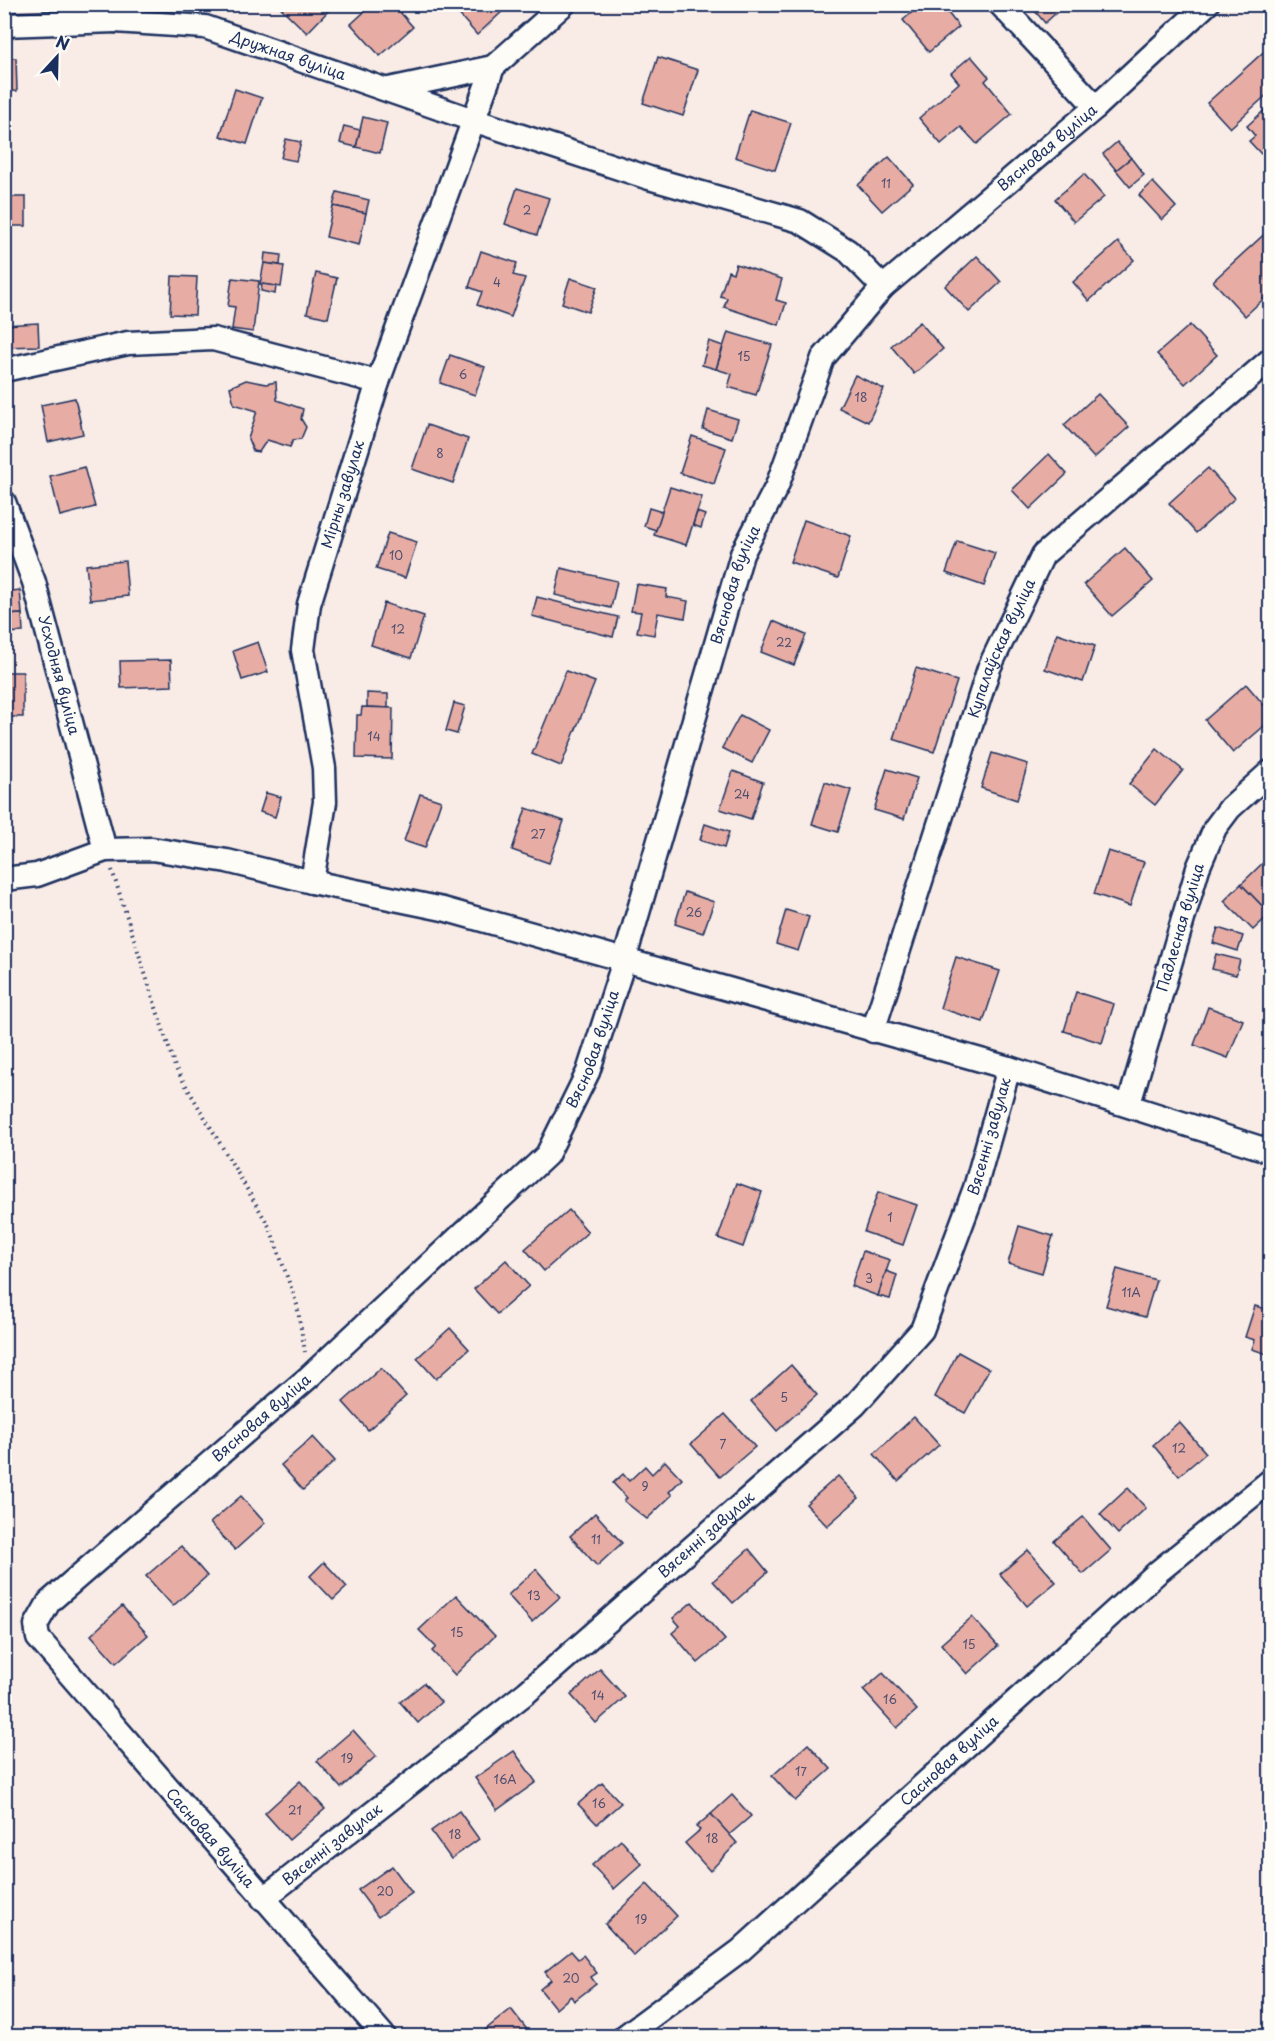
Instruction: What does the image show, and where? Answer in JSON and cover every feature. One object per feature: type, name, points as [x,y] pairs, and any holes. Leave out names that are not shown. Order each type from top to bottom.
[{"type":"street","points":[[389,89],[494,67],[564,4]]},
{"type":"street","points":[[1000,4],[1096,107]]},
{"type":"street","name":"Вясновая вуліца","points":[[38,1638],[36,1625],[49,1602],[309,1377],[547,1155],[588,1072],[624,961],[742,554],[777,486],[824,358],[883,287],[1096,107],[1207,4]]},
{"type":"street","points":[[4,25],[118,13]]},
{"type":"street","name":"Дружная вуліца","points":[[118,13],[205,27],[473,120]]},
{"type":"street","name":"Мірны завулак","points":[[312,882],[326,802],[324,768],[303,650],[309,604],[378,382],[494,67]]},
{"type":"street","points":[[473,120],[649,178],[800,221],[848,251],[883,287]]},
{"type":"street","points":[[4,370],[128,343],[213,339],[378,382]]},
{"type":"street","name":"Купалаўская вуліца","points":[[873,1031],[989,668],[1043,555],[1270,360]]},
{"type":"street","name":"Усходняя вуліца","points":[[4,502],[34,582],[105,850]]},
{"type":"street","name":"Падлесная вуліца","points":[[1129,1104],[1198,868],[1215,828],[1230,808],[1270,772]]},
{"type":"street","points":[[4,879],[37,875],[68,866],[105,850],[152,849],[227,861],[312,882],[443,909],[1009,1068],[1129,1104],[1270,1151]]},
{"type":"street","name":"Вясенні завулак","points":[[263,1899],[536,1684],[855,1405],[908,1347],[922,1330],[975,1188],[1009,1068]]},
{"type":"street","name":"Сасновая вуліца","points":[[625,2037],[741,1950],[1159,1571],[1270,1481]]},
{"type":"street","name":"Сасновая вуліца","points":[[38,1638],[384,2037]]},
{"type":"path","points":[[105,850],[175,1067],[270,1228],[297,1305],[309,1377]]},
{"type":"building","points":[[285,4],[329,4],[332,7],[307,33],[281,8]]},
{"type":"building","points":[[373,4],[393,4],[413,27],[380,56],[351,24]]},
{"type":"building","points":[[450,4],[499,4],[504,10],[477,35]]},
{"type":"building","points":[[922,4],[941,4],[959,27],[929,52],[903,20]]},
{"type":"building","points":[[1029,4],[1066,4],[1045,23]]},
{"type":"building","points":[[1269,47],[1270,92],[1230,128],[1207,103]]},
{"type":"building","points":[[971,56],[989,77],[985,81],[1012,114],[977,144],[961,127],[941,144],[919,118],[959,83],[951,73]]},
{"type":"building","points":[[658,57],[698,70],[683,116],[643,103]]},
{"type":"building","points":[[4,58],[16,58],[17,91],[4,92]]},
{"type":"building","points":[[235,89],[262,98],[247,144],[220,136]]},
{"type":"building","points":[[1270,105],[1270,146],[1261,154],[1249,141],[1255,136],[1247,126]]},
{"type":"building","points":[[750,110],[791,123],[775,170],[735,157]]},
{"type":"building","points":[[363,117],[387,123],[380,153],[356,147]]},
{"type":"building","points":[[344,126],[360,130],[356,147],[340,143]]},
{"type":"building","points":[[286,139],[301,142],[296,161],[281,158]]},
{"type":"building","points":[[1117,142],[1131,158],[1116,170],[1103,154]]},
{"type":"building","points":[[889,157],[913,184],[882,211],[858,185]]},
{"type":"building","points":[[1131,158],[1144,175],[1130,187],[1116,170]]},
{"type":"building","points":[[1084,174],[1104,197],[1074,222],[1055,199]]},
{"type":"building","points":[[1153,182],[1176,207],[1162,220],[1139,195]]},
{"type":"building","points":[[517,188],[549,198],[537,235],[505,224]]},
{"type":"building","points":[[337,192],[369,200],[366,213],[333,206]]},
{"type":"building","points":[[4,197],[26,197],[26,226],[4,226]]},
{"type":"building","points":[[333,206],[366,213],[359,245],[326,237]]},
{"type":"building","points":[[1270,229],[1270,293],[1245,316],[1213,281]]},
{"type":"building","points":[[1118,242],[1134,260],[1089,301],[1073,282]]},
{"type":"building","points":[[481,251],[517,263],[513,275],[525,278],[511,317],[477,305],[482,292],[469,287]]},
{"type":"building","points":[[265,253],[281,255],[280,265],[264,263]]},
{"type":"building","points":[[977,256],[1001,282],[969,312],[945,286]]},
{"type":"building","points":[[264,263],[284,266],[281,287],[260,284]]},
{"type":"building","points":[[736,264],[782,279],[776,300],[786,303],[779,325],[724,307],[727,298],[720,296],[728,271],[733,273]]},
{"type":"building","points":[[316,273],[337,278],[328,318],[307,313]]},
{"type":"building","points":[[172,276],[197,277],[195,315],[170,314]]},
{"type":"building","points":[[232,278],[259,281],[253,332],[232,329],[235,307],[228,306]]},
{"type":"building","points":[[570,278],[597,287],[588,312],[562,303]]},
{"type":"building","points":[[262,284],[276,286],[275,294],[261,291]]},
{"type":"building","points":[[920,322],[943,349],[914,374],[891,346]]},
{"type":"building","points":[[38,323],[39,346],[4,347],[4,325]]},
{"type":"building","points":[[1190,325],[1217,355],[1185,384],[1157,354]]},
{"type":"building","points":[[728,332],[772,345],[756,395],[728,387],[732,374],[716,369]]},
{"type":"building","points":[[709,341],[723,346],[716,369],[702,365]]},
{"type":"building","points":[[450,355],[485,367],[475,395],[440,383]]},
{"type":"building","points":[[855,375],[884,389],[868,422],[839,408]]},
{"type":"building","points":[[246,380],[266,384],[276,382],[277,400],[303,409],[301,419],[306,427],[301,439],[293,440],[290,447],[267,440],[259,452],[253,451],[248,439],[257,411],[234,404],[230,387]]},
{"type":"building","points":[[1098,394],[1129,427],[1094,458],[1064,425]]},
{"type":"building","points":[[75,398],[83,434],[48,442],[41,405]]},
{"type":"building","points":[[708,410],[738,419],[732,438],[703,429]]},
{"type":"building","points":[[427,425],[468,439],[453,483],[412,469]]},
{"type":"building","points":[[692,436],[726,448],[714,484],[680,473]]},
{"type":"building","points":[[1049,454],[1067,474],[1030,509],[1012,490]]},
{"type":"building","points":[[84,467],[95,507],[60,516],[50,476]]},
{"type":"building","points":[[1208,468],[1235,498],[1196,533],[1169,503]]},
{"type":"building","points":[[670,487],[702,497],[686,545],[654,535]]},
{"type":"building","points":[[649,508],[662,512],[656,530],[644,526]]},
{"type":"building","points":[[697,512],[705,515],[701,528],[693,525]]},
{"type":"building","points":[[804,520],[851,536],[838,578],[790,562]]},
{"type":"building","points":[[388,533],[417,542],[405,578],[376,569]]},
{"type":"building","points":[[957,541],[995,553],[984,586],[946,573]]},
{"type":"building","points":[[1125,548],[1153,581],[1112,616],[1084,584]]},
{"type":"building","points":[[125,561],[128,596],[90,600],[86,565]]},
{"type":"building","points":[[561,568],[617,581],[611,608],[555,595]]},
{"type":"building","points":[[636,584],[667,589],[666,597],[688,601],[685,618],[658,613],[654,635],[637,632],[641,612],[631,611]]},
{"type":"building","points":[[20,590],[22,614],[4,615],[4,592]]},
{"type":"building","points":[[537,597],[618,617],[613,637],[532,616]]},
{"type":"building","points":[[384,603],[424,616],[411,658],[371,645]]},
{"type":"building","points":[[22,614],[23,632],[4,633],[4,615]]},
{"type":"building","points":[[773,621],[806,635],[794,665],[761,652]]},
{"type":"building","points":[[1057,633],[1095,646],[1083,682],[1045,669]]},
{"type":"building","points":[[258,642],[268,672],[242,680],[233,651]]},
{"type":"building","points":[[171,660],[172,686],[121,688],[120,661]]},
{"type":"building","points":[[916,668],[957,681],[934,752],[893,739]]},
{"type":"building","points":[[566,671],[595,682],[561,766],[532,754]]},
{"type":"building","points":[[4,672],[23,672],[23,717],[4,717]]},
{"type":"building","points":[[1246,684],[1270,712],[1270,721],[1233,753],[1205,720]]},
{"type":"building","points":[[367,693],[388,694],[388,708],[367,707]]},
{"type":"building","points":[[454,703],[465,706],[457,734],[446,731]]},
{"type":"building","points":[[362,707],[393,708],[392,759],[356,758],[357,715],[361,715]]},
{"type":"building","points":[[740,715],[769,730],[752,763],[722,748]]},
{"type":"building","points":[[1157,749],[1183,770],[1155,805],[1129,784]]},
{"type":"building","points":[[992,753],[1028,764],[1017,800],[981,788]]},
{"type":"building","points":[[887,769],[917,778],[904,819],[874,810]]},
{"type":"building","points":[[733,771],[763,782],[751,819],[720,809]]},
{"type":"building","points":[[825,782],[851,790],[838,832],[812,824]]},
{"type":"building","points":[[266,793],[281,797],[275,817],[260,812]]},
{"type":"building","points":[[420,794],[441,801],[425,848],[404,841]]},
{"type":"building","points":[[526,808],[564,821],[549,863],[512,850]]},
{"type":"building","points":[[705,824],[729,832],[724,848],[700,840]]},
{"type":"building","points":[[1108,851],[1144,862],[1130,906],[1094,894]]},
{"type":"building","points":[[1270,856],[1270,914],[1241,884]]},
{"type":"building","points":[[1241,884],[1270,914],[1253,930],[1224,901]]},
{"type":"building","points":[[685,892],[714,902],[703,933],[675,924]]},
{"type":"building","points":[[786,910],[809,917],[798,951],[776,944]]},
{"type":"building","points":[[1218,928],[1243,936],[1238,951],[1213,943]]},
{"type":"building","points":[[1216,954],[1240,960],[1236,975],[1212,969]]},
{"type":"building","points":[[956,957],[1000,971],[983,1022],[940,1008]]},
{"type":"building","points":[[1076,992],[1114,1004],[1102,1043],[1064,1031]]},
{"type":"building","points":[[1208,1007],[1243,1020],[1228,1058],[1194,1045]]},
{"type":"building","points":[[737,1183],[762,1192],[743,1247],[718,1238]]},
{"type":"building","points":[[878,1192],[917,1205],[903,1245],[864,1232]]},
{"type":"building","points":[[569,1210],[588,1232],[544,1271],[525,1249]]},
{"type":"building","points":[[1019,1226],[1053,1236],[1042,1273],[1008,1263]]},
{"type":"building","points":[[863,1251],[890,1260],[878,1296],[851,1286]]},
{"type":"building","points":[[506,1260],[529,1286],[497,1314],[474,1289]]},
{"type":"building","points":[[1117,1269],[1156,1280],[1145,1317],[1106,1306]]},
{"type":"building","points":[[886,1271],[897,1275],[890,1299],[878,1296]]},
{"type":"building","points":[[1255,1306],[1270,1310],[1270,1355],[1252,1349],[1255,1340],[1245,1337]]},
{"type":"building","points":[[450,1328],[469,1349],[436,1379],[417,1358]]},
{"type":"building","points":[[958,1352],[989,1369],[965,1413],[935,1397]]},
{"type":"building","points":[[791,1365],[817,1395],[777,1431],[751,1401]]},
{"type":"building","points":[[381,1368],[406,1396],[368,1430],[343,1402]]},
{"type":"building","points":[[725,1414],[755,1447],[720,1477],[691,1444]]},
{"type":"building","points":[[914,1417],[939,1445],[898,1481],[874,1454]]},
{"type":"building","points":[[1179,1422],[1206,1453],[1179,1476],[1153,1445]]},
{"type":"building","points":[[313,1437],[335,1461],[303,1490],[281,1465]]},
{"type":"building","points":[[665,1461],[682,1479],[669,1492],[672,1495],[647,1519],[624,1501],[627,1498],[613,1483],[623,1474],[629,1481],[645,1466],[652,1474]]},
{"type":"building","points":[[838,1476],[859,1498],[827,1526],[806,1504]]},
{"type":"building","points":[[1128,1488],[1146,1508],[1118,1534],[1100,1514]]},
{"type":"building","points":[[241,1496],[265,1523],[235,1550],[210,1523]]},
{"type":"building","points":[[595,1513],[622,1543],[597,1566],[570,1536]]},
{"type":"building","points":[[1083,1517],[1111,1550],[1083,1574],[1054,1541]]},
{"type":"building","points":[[181,1546],[207,1576],[173,1606],[146,1576]]},
{"type":"building","points":[[749,1549],[768,1572],[733,1603],[713,1581]]},
{"type":"building","points":[[1028,1550],[1056,1582],[1027,1606],[1000,1574]]},
{"type":"building","points":[[324,1562],[347,1587],[333,1600],[310,1576]]},
{"type":"building","points":[[536,1569],[560,1597],[532,1622],[508,1595]]},
{"type":"building","points":[[456,1595],[495,1636],[455,1675],[432,1651],[436,1647],[419,1630]]},
{"type":"building","points":[[692,1602],[725,1640],[698,1663],[672,1633],[680,1626],[673,1618]]},
{"type":"building","points":[[122,1606],[148,1635],[116,1663],[91,1635]]},
{"type":"building","points":[[972,1617],[998,1646],[967,1674],[941,1644]]},
{"type":"building","points":[[600,1669],[625,1697],[596,1723],[571,1695]]},
{"type":"building","points":[[883,1673],[917,1710],[897,1728],[863,1690]]},
{"type":"building","points":[[424,1683],[441,1702],[418,1723],[400,1702]]},
{"type":"building","points":[[353,1730],[376,1756],[341,1788],[317,1761]]},
{"type":"building","points":[[808,1744],[831,1769],[795,1801],[772,1776]]},
{"type":"building","points":[[514,1751],[536,1782],[497,1810],[475,1778]]},
{"type":"building","points":[[300,1781],[325,1809],[289,1840],[265,1813]]},
{"type":"building","points":[[602,1783],[621,1803],[597,1824],[578,1804]]},
{"type":"building","points":[[732,1795],[751,1816],[729,1835],[711,1814]]},
{"type":"building","points":[[459,1811],[479,1839],[451,1859],[431,1831]]},
{"type":"building","points":[[711,1814],[737,1843],[710,1871],[685,1843],[700,1830],[696,1827]]},
{"type":"building","points":[[621,1840],[642,1864],[614,1889],[592,1865]]},
{"type":"building","points":[[392,1866],[412,1893],[378,1917],[358,1890]]},
{"type":"building","points":[[647,1884],[677,1916],[634,1956],[605,1924]]},
{"type":"building","points":[[571,1951],[578,1959],[583,1955],[597,1973],[591,1977],[596,1984],[574,2001],[571,1996],[556,2009],[540,1989],[551,1980],[545,1972]]},
{"type":"building","points":[[511,2009],[532,2036],[482,2036],[480,2034]]}]
